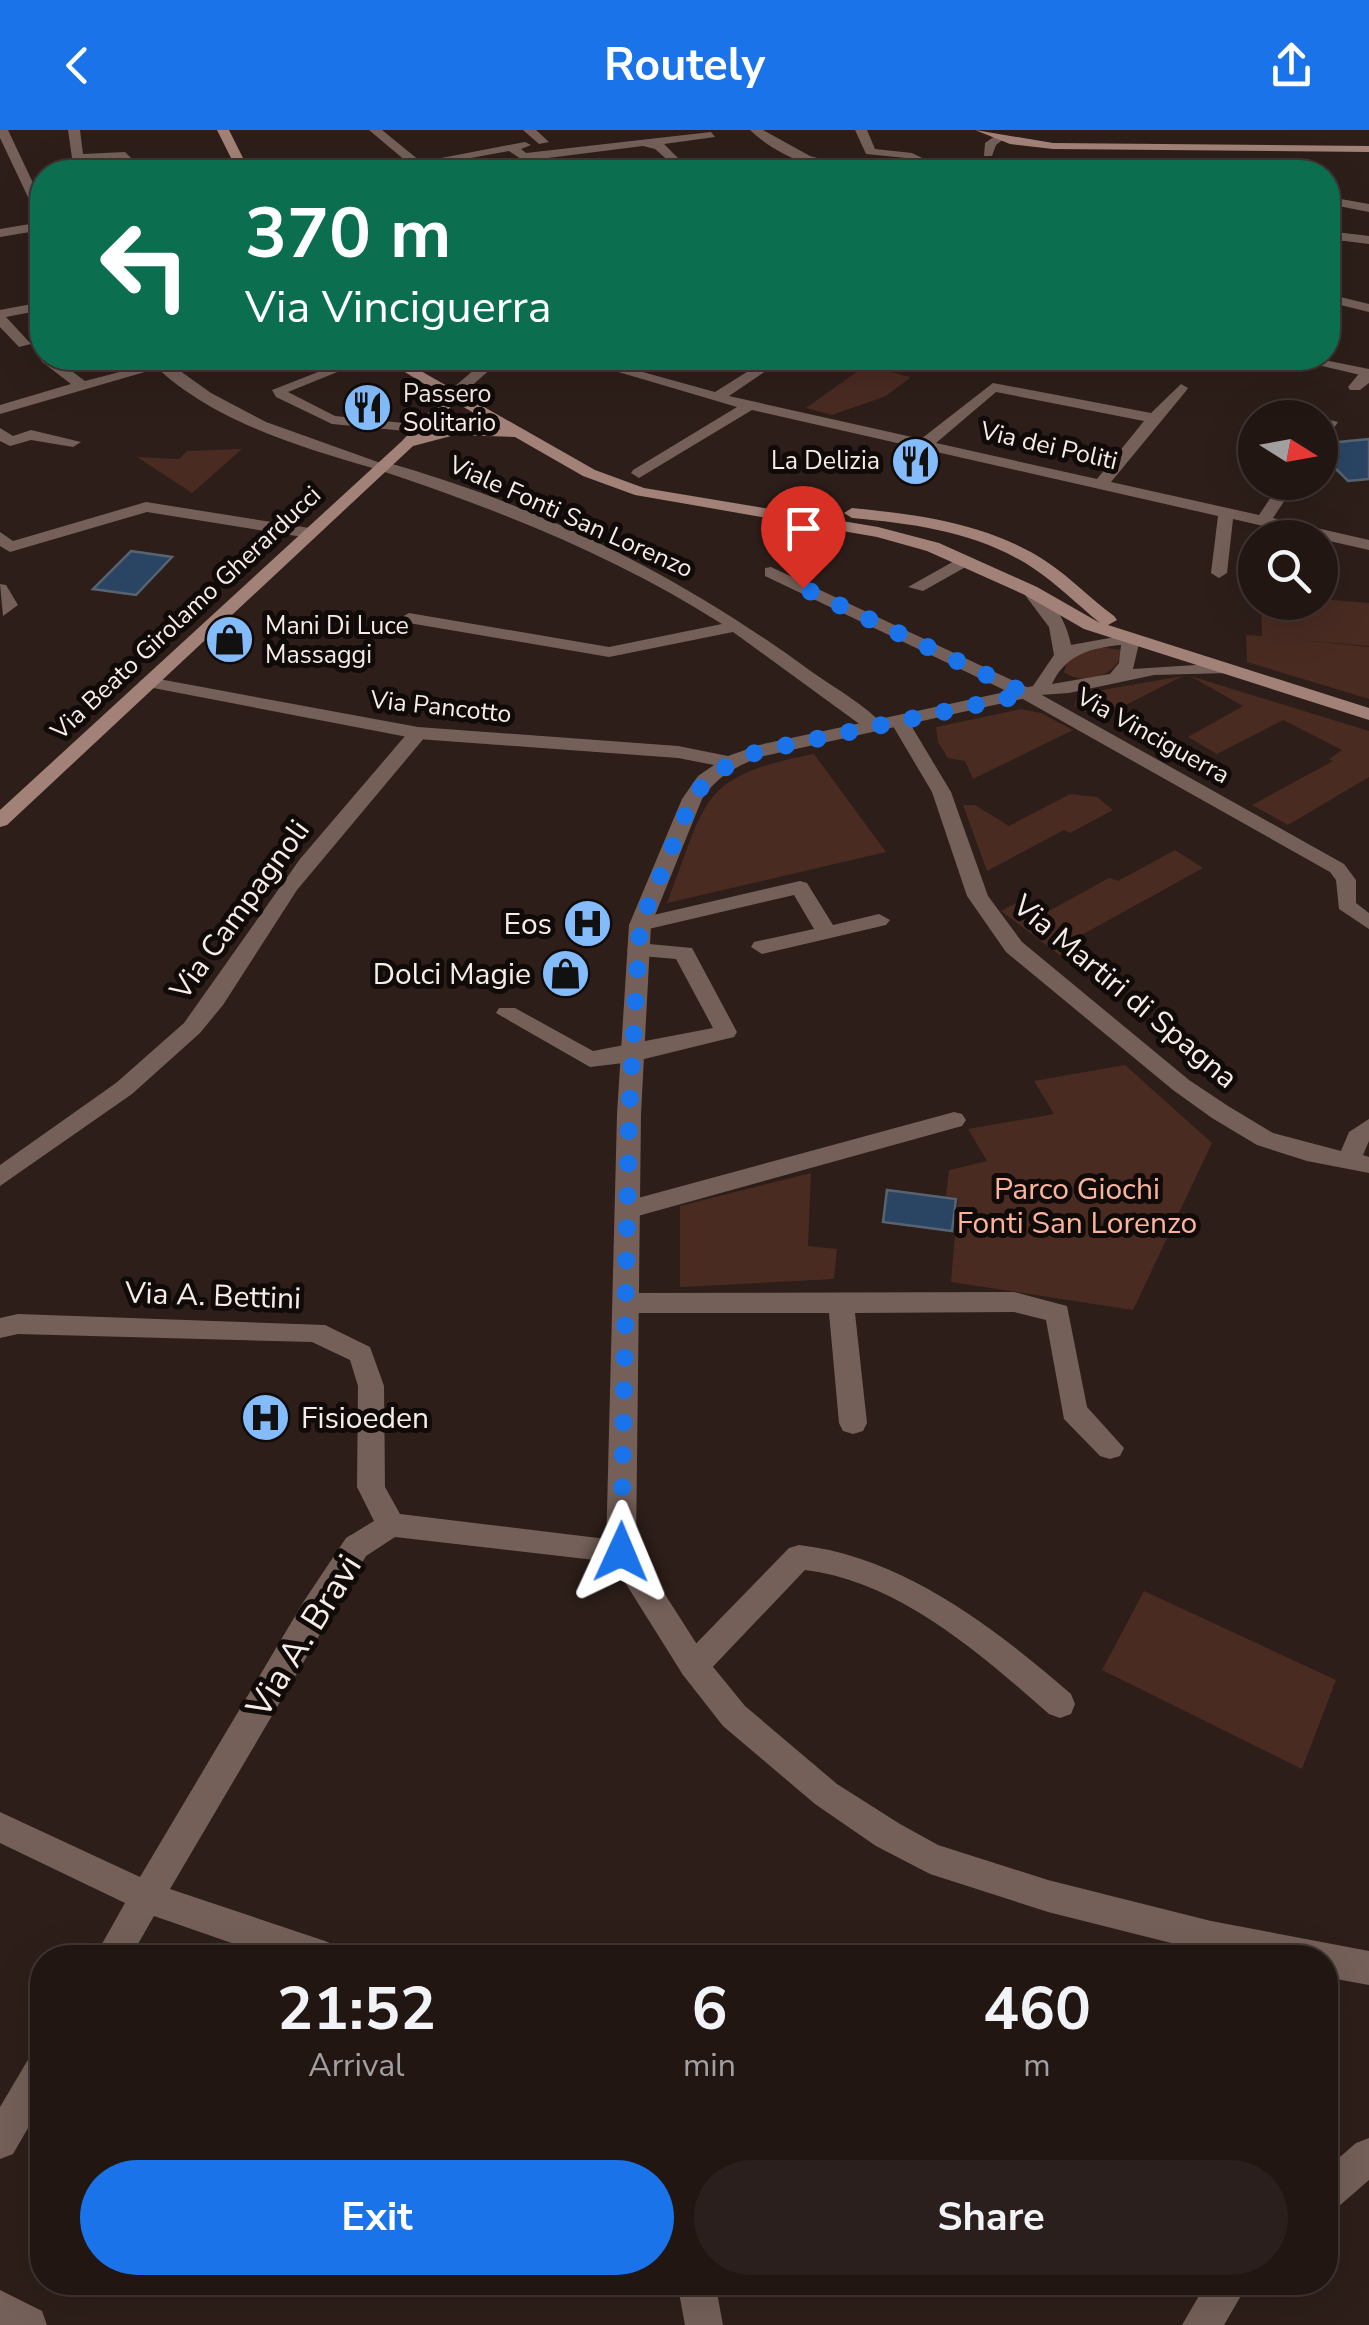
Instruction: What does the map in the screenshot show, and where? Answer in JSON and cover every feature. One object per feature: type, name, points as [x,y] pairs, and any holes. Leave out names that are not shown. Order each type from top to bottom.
[{"type":"main road","points":[[223,130],[238,160]]},
{"type":"main road","points":[[981,130],[999,138],[1070,146],[1369,148]]},
{"type":"main road","points":[[410,370],[589,473],[641,492],[878,532],[965,560],[1031,591],[1090,626],[1369,714]]},
{"type":"main road","points":[[444,426],[453,395]]},
{"type":"main road","points":[[407,444],[481,412]]},
{"type":"main road","points":[[444,426],[481,412]]},
{"type":"main road","points":[[444,426],[524,436]]},
{"type":"main road","name":"Via Beato Girolamo Gherarducci","points":[[0,821],[422,430]]},
{"type":"main road","points":[[744,509],[844,512],[966,529],[998,540],[1040,565],[1131,639]]},
{"type":"street","points":[[2,130],[30,189]]},
{"type":"street","points":[[74,130],[79,158],[121,154],[127,160]]},
{"type":"street","points":[[375,130],[411,160]]},
{"type":"street","points":[[529,130],[543,142]]},
{"type":"street","points":[[756,130],[768,141],[808,160]]},
{"type":"street","points":[[861,130],[870,152],[908,155],[919,160]]},
{"type":"street","points":[[498,146],[524,157],[647,144],[711,132],[708,160]]},
{"type":"street","points":[[434,160],[498,146],[592,134]]},
{"type":"street","points":[[991,160],[991,143],[999,138]]},
{"type":"street","points":[[647,144],[659,146],[674,160]]},
{"type":"street","points":[[1340,195],[1369,195]]},
{"type":"street","points":[[1340,203],[1369,208]]},
{"type":"street","points":[[0,234],[30,228]]},
{"type":"street","points":[[1340,236],[1369,240]]},
{"type":"street","points":[[1340,301],[1369,308]]},
{"type":"street","points":[[24,344],[0,316],[30,309]]},
{"type":"street","points":[[62,370],[81,385]]},
{"type":"street","points":[[0,410],[129,370]]},
{"type":"street","name":"Viale Fonti San Lorenzo","points":[[170,370],[223,409],[275,434],[457,490],[652,576],[735,626],[876,727]]},
{"type":"street","points":[[331,370],[279,390],[332,420],[422,430],[444,426]]},
{"type":"street","points":[[453,395],[482,370]]},
{"type":"street","name":"Via dei Politi","points":[[620,370],[717,398],[1264,520]]},
{"type":"street","points":[[717,398],[760,370]]},
{"type":"street","points":[[1337,370],[1365,378]]},
{"type":"street","points":[[925,444],[993,386],[1154,418]]},
{"type":"street","points":[[1102,484],[1181,388]]},
{"type":"street","points":[[639,473],[750,405]]},
{"type":"street","points":[[0,433],[10,440],[31,435],[73,442]]},
{"type":"street","points":[[1264,520],[1277,500]]},
{"type":"street","points":[[5,542],[146,507],[309,534]]},
{"type":"street","points":[[1219,573],[1226,512]]},
{"type":"street","name":"Via dei Politi","points":[[1338,538],[1369,545]]},
{"type":"street","points":[[917,587],[965,560]]},
{"type":"street","name":"Via Vinciguerra","points":[[771,572],[1034,692],[1337,868],[1346,880],[1346,905],[1369,923]]},
{"type":"street","points":[[0,588],[9,606],[2,611]]},
{"type":"street","points":[[1031,591],[1054,616],[1063,636],[1062,654]]},
{"type":"street","points":[[410,618],[609,652],[735,626]]},
{"type":"street","points":[[1034,692],[1062,654],[1093,642],[1131,639],[1128,664],[1118,676]]},
{"type":"street","points":[[1227,668],[1154,670],[1034,692],[760,751],[730,762],[705,780],[692,799],[639,938],[627,1210],[621,1552],[694,1666],[734,1716],[826,1794],[930,1858],[1048,1896],[1251,1945]]},
{"type":"street","name":"Via Pancotto","points":[[148,682],[418,733],[678,752],[730,762]]},
{"type":"street","name":"Via Martiri di Spagna","points":[[899,722],[945,798],[974,891],[990,923],[1002,935],[1181,1085],[1220,1112],[1266,1139],[1359,1164]]},
{"type":"street","name":"Via Campagnoli","points":[[0,1177],[152,1066],[192,1029],[219,998],[272,910],[313,855],[418,733]]},
{"type":"street","points":[[639,938],[800,888],[827,932]]},
{"type":"street","points":[[762,947],[879,920]]},
{"type":"street","points":[[506,1013],[590,1058],[632,1054],[726,1032],[684,953],[639,938]]},
{"type":"street","points":[[627,1210],[954,1120]]},
{"type":"street","points":[[1359,1164],[1357,1138],[1369,1127]]},
{"type":"street","points":[[841,1302],[853,1424]]},
{"type":"street","points":[[626,1303],[1014,1302],[1058,1314],[1074,1411],[1110,1448]]},
{"type":"street","name":"Via A. Bettini","points":[[0,1328],[18,1324],[316,1332],[361,1354],[371,1386],[371,1487],[391,1525]]},
{"type":"street","points":[[391,1525],[621,1552]]},
{"type":"street","name":"Via A. Bravi","points":[[118,1945],[315,1610],[356,1547],[391,1525]]},
{"type":"street","points":[[694,1666],[800,1557],[844,1564],[932,1609],[1024,1672],[1060,1704]]},
{"type":"street","points":[[0,1827],[147,1897],[287,1945]]},
{"type":"street","points":[[1338,1962],[1369,1968]]},
{"type":"street","points":[[0,2141],[30,2090]]},
{"type":"street","points":[[1338,2183],[1369,2156]]},
{"type":"street","points":[[698,2295],[704,2325]]},
{"type":"street","points":[[1201,2325],[1221,2295]]},
{"type":"street","points":[[0,2309],[28,2325]]},
{"type":"green space","points":[[859,370],[882,370],[911,377],[886,396],[832,415],[806,408]]},
{"type":"green space","points":[[242,449],[192,493],[137,457],[179,459],[187,451]]},
{"type":"green space","points":[[1338,600],[1369,603],[1369,646],[1300,640],[1369,647],[1369,699],[1247,662],[1246,635],[1262,636],[1262,620],[1338,620]]},
{"type":"green space","points":[[1097,647],[1123,650],[1114,667],[1099,676],[1081,679],[1064,672],[1068,660]]},
{"type":"green space","points":[[1183,676],[1098,719],[1074,706],[1079,694]]},
{"type":"green space","points":[[1190,676],[1369,731],[1369,777],[1288,825],[1252,805],[1333,761],[1329,759],[1342,750],[1283,720],[1217,754],[1188,737],[1243,706]]},
{"type":"green space","points":[[1021,709],[1041,713],[1073,730],[973,779],[965,761],[948,758],[938,742],[936,727]]},
{"type":"green space","points":[[814,754],[886,852],[667,903],[690,840],[712,798],[747,772]]},
{"type":"green space","points":[[1070,794],[1097,797],[1113,810],[1070,833],[1064,830],[987,871],[963,805],[975,805],[1009,826]]},
{"type":"green space","points":[[1175,850],[1203,868],[1078,937],[1069,962],[1001,911],[1016,903],[1038,917],[1109,878],[1118,881]]},
{"type":"green space","name":"Parco Giochi Fonti San Lorenzo","points":[[1125,1065],[1212,1143],[1133,1310],[951,1282],[958,1198],[946,1196],[949,1170],[987,1161],[968,1129],[1054,1114],[1034,1081]]},
{"type":"green space","points":[[811,1173],[808,1246],[837,1249],[834,1279],[680,1287],[680,1206]]},
{"type":"green space","points":[[1144,1591],[1336,1680],[1302,1769],[1102,1670]]},
{"type":"building","points":[[1369,439],[1369,479],[1348,481],[1338,471],[1339,442]]},
{"type":"building","points":[[131,551],[172,557],[136,595],[93,589]]},
{"type":"building","points":[[887,1190],[956,1199],[952,1231],[883,1222]]},
{"type":"place","name":"Passero Solitario","points":[[368,408]]},
{"type":"place","name":"La Delizia","points":[[915,461]]},
{"type":"place","name":"Mani Di Luce Massaggi","points":[[230,640]]},
{"type":"place","name":"Eos","points":[[587,924]]},
{"type":"place","name":"Dolci Magie","points":[[566,974]]},
{"type":"place","name":"Fisioeden","points":[[266,1418]]},
{"type":"route","points":[[621,1552],[629,1114],[640,925],[692,799],[705,780],[730,762],[760,751],[1027,694],[803,588]]}]
